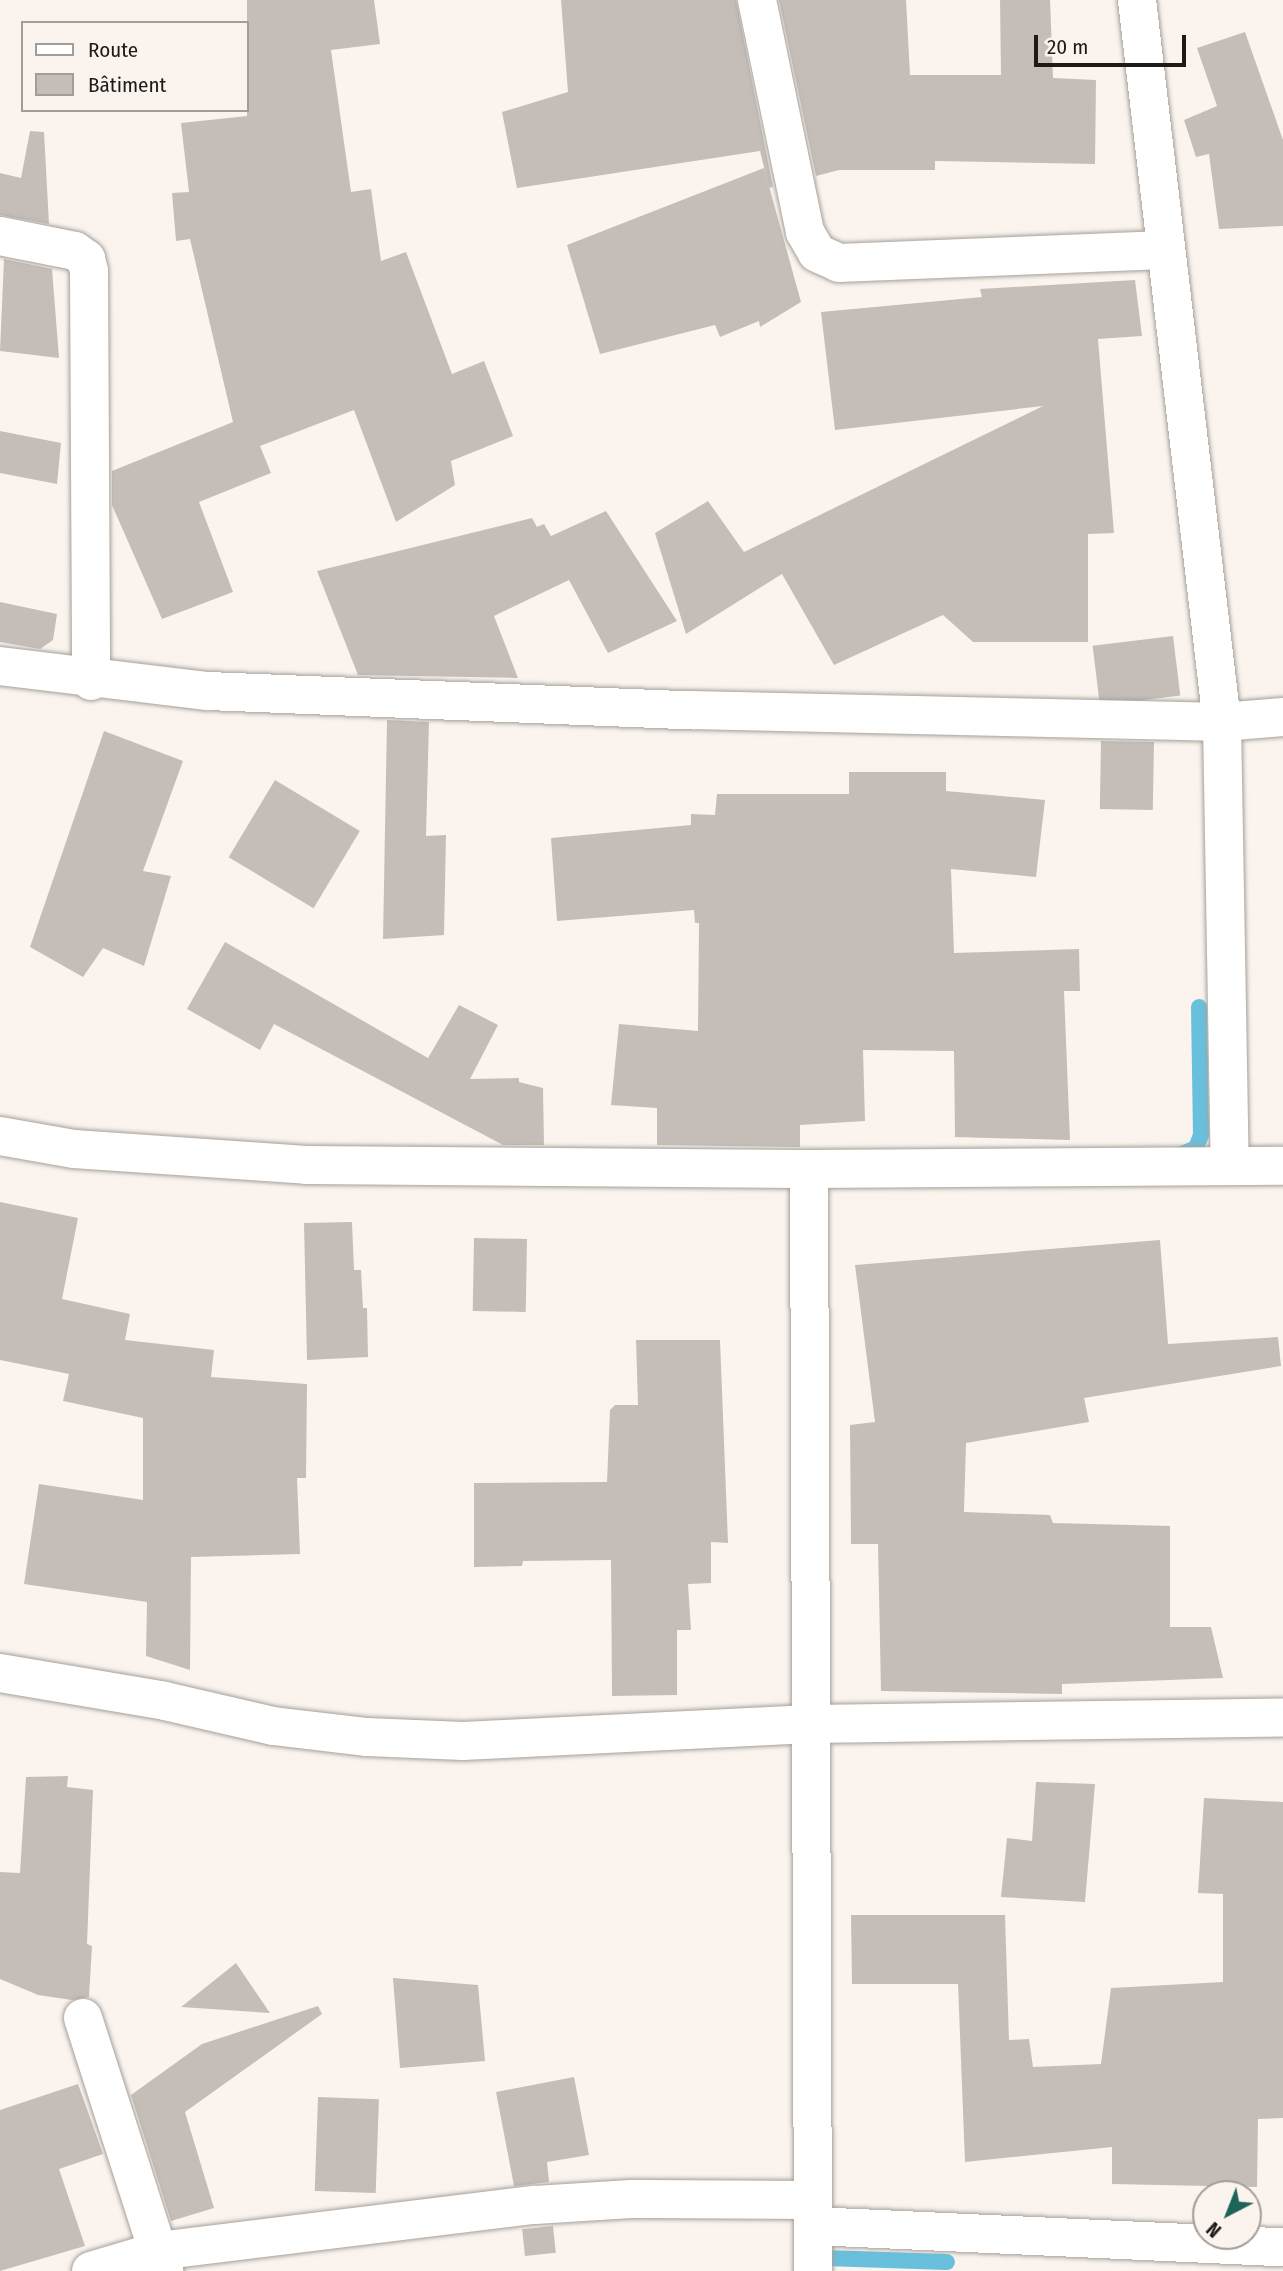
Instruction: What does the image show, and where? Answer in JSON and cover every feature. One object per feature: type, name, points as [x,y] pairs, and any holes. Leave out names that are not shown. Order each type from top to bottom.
[{"type":"street","points":[[757,0],[806,232],[817,253],[839,263],[1164,250]]},
{"type":"street","points":[[1137,0],[1164,250],[1222,722],[1230,1163]]},
{"type":"street","points":[[0,236],[75,251],[86,259],[89,271],[91,681]]},
{"type":"street","points":[[0,666],[91,681],[208,691],[691,710],[1222,722],[1283,717]]},
{"type":"street","points":[[0,1136],[74,1149],[306,1165],[809,1170],[1230,1163],[1283,1166]]},
{"type":"street","points":[[809,1170],[813,2271]]},
{"type":"street","points":[[0,1672],[165,1701],[273,1726],[367,1737],[463,1741],[811,1724],[1283,1717]]},
{"type":"street","points":[[83,2018],[161,2261]]},
{"type":"street","points":[[91,2271],[536,2205],[631,2199],[1283,2247]]},
{"type":"building","points":[[247,0],[374,0],[380,44],[331,50],[351,192],[371,189],[381,261],[406,252],[452,374],[484,361],[513,436],[451,461],[455,485],[396,522],[354,410],[260,446],[271,473],[199,502],[233,592],[162,619],[112,505],[112,471],[233,422],[190,239],[176,241],[172,193],[189,192],[181,123],[247,116]]},
{"type":"building","points":[[561,0],[736,0],[773,187],[769,188],[760,151],[517,188],[502,112],[568,92]]},
{"type":"building","points":[[779,0],[906,0],[910,75],[1001,75],[1000,0],[1050,0],[1053,78],[1096,80],[1095,164],[935,161],[935,170],[839,170],[816,176]]},
{"type":"building","points":[[1245,32],[1283,140],[1283,226],[1219,229],[1209,154],[1196,157],[1184,120],[1217,106],[1197,48]]},
{"type":"building","points":[[30,131],[44,132],[49,224],[0,215],[0,173],[21,178]]},
{"type":"building","points":[[764,168],[801,302],[760,327],[759,321],[720,337],[715,325],[600,354],[567,245]]},
{"type":"building","points":[[4,259],[52,269],[59,358],[0,351]]},
{"type":"building","points":[[1135,280],[1142,336],[1098,339],[1114,533],[1088,534],[1088,642],[973,642],[943,615],[834,665],[782,574],[686,634],[655,533],[708,501],[744,552],[1043,406],[835,430],[821,312],[982,297],[980,289]]},
{"type":"building","points":[[0,431],[61,443],[57,484],[0,473]]},
{"type":"building","points":[[606,511],[677,621],[608,653],[569,580],[494,616],[518,678],[358,675],[317,571],[532,518],[537,527],[544,524],[551,536]]},
{"type":"building","points":[[0,602],[57,614],[53,640],[40,649],[0,642]]},
{"type":"building","points":[[1173,636],[1180,696],[1100,705],[1093,646]]},
{"type":"building","points":[[387,720],[429,722],[426,836],[446,835],[444,935],[383,939]]},
{"type":"building","points":[[104,731],[183,761],[143,871],[171,876],[144,966],[103,948],[83,977],[30,947]]},
{"type":"building","points":[[1101,741],[1154,742],[1153,810],[1100,809]]},
{"type":"building","points":[[849,772],[946,772],[946,791],[1045,800],[1036,877],[951,869],[954,953],[1079,949],[1080,991],[1064,991],[1070,1140],[955,1137],[954,1051],[863,1050],[865,1121],[800,1125],[800,1147],[657,1145],[657,1108],[611,1105],[619,1024],[698,1031],[699,923],[695,923],[694,910],[557,921],[551,838],[691,825],[691,814],[715,815],[717,794],[849,794]]},
{"type":"building","points":[[275,780],[360,831],[314,908],[229,857]]},
{"type":"building","points":[[225,942],[428,1058],[459,1005],[498,1025],[470,1079],[519,1078],[519,1082],[543,1088],[544,1145],[503,1145],[274,1024],[260,1050],[187,1009]]},
{"type":"building","points":[[0,1202],[78,1218],[62,1299],[130,1314],[125,1340],[214,1350],[211,1377],[307,1384],[306,1478],[297,1478],[300,1554],[191,1557],[190,1670],[146,1656],[147,1602],[24,1584],[39,1484],[143,1500],[143,1418],[63,1401],[69,1374],[0,1360]]},
{"type":"building","points":[[352,1222],[354,1270],[361,1270],[363,1308],[367,1308],[368,1357],[307,1360],[304,1223]]},
{"type":"building","points":[[474,1238],[527,1239],[526,1312],[473,1311]]},
{"type":"building","points":[[1160,1240],[1168,1344],[1278,1337],[1281,1366],[1084,1398],[1089,1422],[966,1443],[964,1512],[1050,1515],[1053,1523],[1170,1526],[1170,1627],[1211,1627],[1223,1678],[1062,1684],[1062,1694],[881,1691],[878,1544],[851,1544],[850,1425],[875,1422],[855,1265]]},
{"type":"building","points":[[636,1340],[720,1340],[728,1543],[711,1542],[711,1583],[688,1584],[691,1630],[677,1630],[677,1695],[612,1696],[611,1560],[523,1561],[522,1566],[474,1567],[474,1483],[607,1482],[610,1410],[615,1405],[638,1405]]},
{"type":"building","points":[[68,1776],[67,1787],[93,1790],[87,1944],[92,1946],[89,1997],[72,2000],[38,1995],[0,1979],[0,1872],[20,1873],[26,1777]]},
{"type":"building","points":[[1036,1782],[1095,1784],[1085,1902],[1001,1897],[1007,1838],[1032,1841]]},
{"type":"building","points":[[1204,1798],[1283,1802],[1283,2118],[1258,2119],[1257,2180],[1192,2180],[1192,2186],[1112,2184],[1112,2147],[965,2162],[958,1984],[852,1984],[851,1915],[1005,1915],[1009,2040],[1029,2039],[1033,2067],[1101,2064],[1111,1988],[1223,1982],[1223,1894],[1198,1893]]},
{"type":"building","points":[[236,1963],[270,2013],[181,2007]]},
{"type":"building","points":[[393,1978],[478,1985],[485,2061],[400,2068]]},
{"type":"building","points":[[318,2006],[322,2014],[185,2112],[214,2208],[171,2221],[131,2095],[202,2044]]},
{"type":"building","points":[[574,2077],[589,2155],[547,2162],[549,2182],[514,2186],[496,2092]]},
{"type":"building","points":[[78,2084],[103,2154],[59,2169],[85,2246],[0,2271],[0,2110]]},
{"type":"building","points":[[318,2097],[379,2099],[376,2193],[315,2191]]},
{"type":"building","points":[[553,2226],[556,2253],[525,2256],[522,2229]]},
{"type":"waterway","points":[[1177,1156],[1196,1148],[1201,1135],[1199,1007]]},
{"type":"waterway","points":[[825,2258],[947,2262]]}]
